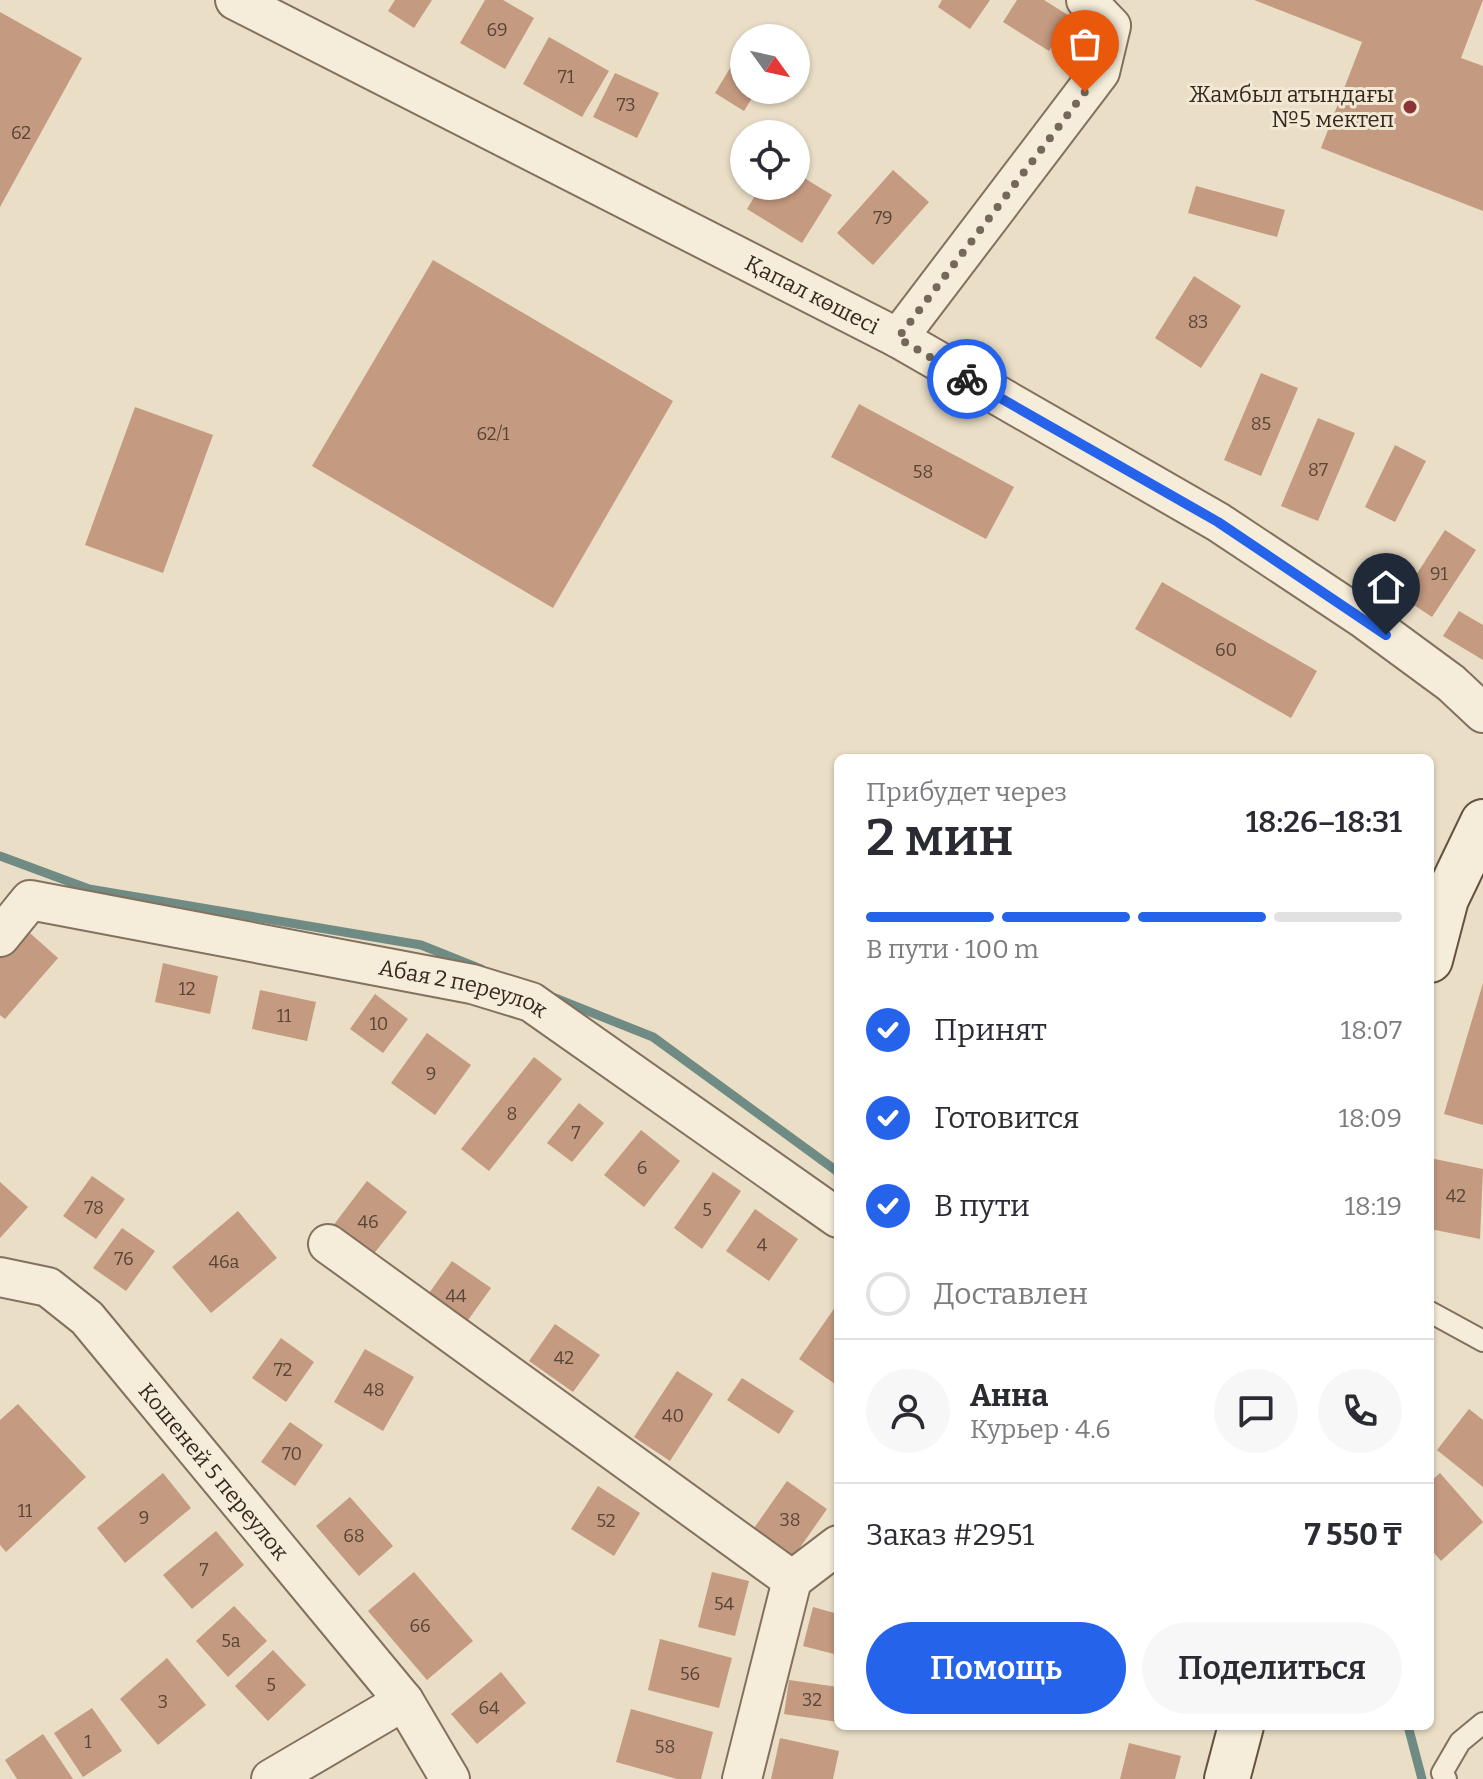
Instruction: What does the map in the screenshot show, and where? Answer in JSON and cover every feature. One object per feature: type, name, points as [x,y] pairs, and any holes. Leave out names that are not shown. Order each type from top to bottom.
[{"type":"main road","points":[[1434,945],[1446,899],[1483,822]]},
{"type":"main road","points":[[1227,1779],[1240,1730]]},
{"type":"street","name":"Қапал көшесі","points":[[235,0],[898,338],[1218,522],[1364,619],[1451,683],[1483,713]]},
{"type":"street","points":[[898,338],[1100,72],[1111,26],[1086,0]]},
{"type":"street","name":"Абая 2 переулок","points":[[0,937],[30,900],[472,984],[531,1002],[834,1215]]},
{"type":"street","points":[[328,1244],[792,1580]]},
{"type":"street","name":"Кошеней 5 переулок","points":[[0,1277],[48,1287],[87,1318],[404,1701],[450,1779]]},
{"type":"street","points":[[742,1779],[792,1580],[834,1548]]},
{"type":"street","points":[[271,1779],[404,1701]]},
{"type":"lane","points":[[1434,1314],[1483,1341]]},
{"type":"lane","points":[[1446,1779],[1442,1773],[1460,1742],[1483,1723]]},
{"type":"building","points":[[395,0],[432,0],[414,28],[388,11]]},
{"type":"building","points":[[485,0],[503,0],[534,18],[505,69],[460,43]]},
{"type":"building","points":[[942,0],[990,0],[970,29],[938,7]]},
{"type":"building","points":[[1017,0],[1044,0],[1071,17],[1049,51],[1003,22]]},
{"type":"building","name":"Жамбыл атындағы №5 мектеп","points":[[1254,0],[1483,0],[1461,58],[1483,66],[1483,211],[1321,148],[1362,42]]},
{"type":"building","points":[[0,12],[82,58],[0,207]]},
{"type":"building","points":[[549,37],[609,71],[582,117],[523,84]]},
{"type":"building","points":[[730,68],[730,102],[715,93]]},
{"type":"building","points":[[615,73],[659,93],[637,138],[593,117]]},
{"type":"building","points":[[733,104],[748,104],[744,111]]},
{"type":"building","points":[[893,170],[929,202],[873,265],[837,233]]},
{"type":"building","points":[[810,182],[832,195],[802,243],[747,209],[752,200],[810,200]]},
{"type":"building","points":[[1196,186],[1285,210],[1277,237],[1188,213]]},
{"type":"building","points":[[433,260],[673,401],[553,608],[312,466]]},
{"type":"building","points":[[1194,276],[1241,306],[1201,368],[1155,338]]},
{"type":"building","points":[[1261,373],[1298,388],[1261,476],[1224,460]]},
{"type":"building","points":[[859,404],[1014,487],[986,539],[831,457]]},
{"type":"building","points":[[135,407],[213,435],[163,573],[85,545]]},
{"type":"building","points":[[1318,418],[1355,433],[1318,521],[1281,506]]},
{"type":"building","points":[[1395,445],[1426,461],[1395,522],[1365,507]]},
{"type":"building","points":[[1445,530],[1476,550],[1432,617],[1402,597]]},
{"type":"building","points":[[1162,582],[1317,671],[1291,718],[1135,629]]},
{"type":"building","points":[[1459,611],[1483,625],[1483,660],[1443,636]]},
{"type":"building","points":[[22,926],[58,958],[5,1019],[0,1015],[0,951]]},
{"type":"building","points":[[163,963],[218,976],[210,1014],[155,1002]]},
{"type":"building","points":[[1483,983],[1483,1125],[1444,1114]]},
{"type":"building","points":[[260,990],[316,1002],[307,1041],[252,1029]]},
{"type":"building","points":[[375,994],[408,1019],[383,1053],[350,1029]]},
{"type":"building","points":[[427,1033],[471,1065],[435,1115],[391,1083]]},
{"type":"building","points":[[534,1057],[562,1079],[489,1171],[461,1149]]},
{"type":"building","points":[[579,1103],[604,1123],[572,1162],[547,1143]]},
{"type":"building","points":[[641,1130],[680,1161],[644,1207],[604,1175]]},
{"type":"building","points":[[1434,1159],[1483,1169],[1480,1239],[1434,1230]]},
{"type":"building","points":[[713,1172],[741,1191],[702,1249],[674,1228]]},
{"type":"building","points":[[92,1176],[125,1199],[96,1239],[63,1216]]},
{"type":"building","points":[[367,1181],[407,1212],[368,1261],[329,1231]]},
{"type":"building","points":[[0,1182],[28,1207],[0,1238]]},
{"type":"building","points":[[755,1209],[798,1239],[769,1281],[726,1251]]},
{"type":"building","points":[[238,1211],[277,1258],[211,1313],[172,1267]]},
{"type":"building","points":[[122,1228],[155,1251],[126,1291],[93,1268]]},
{"type":"building","points":[[452,1261],[491,1288],[461,1330],[422,1303]]},
{"type":"building","points":[[834,1309],[834,1383],[799,1359]]},
{"type":"building","points":[[555,1324],[600,1355],[573,1392],[529,1361]]},
{"type":"building","points":[[281,1338],[314,1362],[286,1402],[252,1378]]},
{"type":"building","points":[[365,1349],[414,1377],[383,1431],[334,1402]]},
{"type":"building","points":[[677,1371],[713,1394],[670,1461],[634,1437]]},
{"type":"building","points":[[742,1378],[794,1411],[779,1434],[727,1400]]},
{"type":"building","points":[[18,1404],[86,1477],[6,1552],[0,1545],[0,1420]]},
{"type":"building","points":[[1469,1409],[1483,1420],[1483,1487],[1437,1450]]},
{"type":"building","points":[[290,1422],[323,1445],[295,1486],[261,1462]]},
{"type":"building","points":[[163,1473],[191,1508],[125,1563],[97,1528]]},
{"type":"building","points":[[1440,1473],[1483,1522],[1441,1561],[1434,1553],[1434,1478]]},
{"type":"building","points":[[787,1481],[827,1509],[792,1559],[752,1531]]},
{"type":"building","points":[[598,1486],[640,1513],[614,1556],[571,1529]]},
{"type":"building","points":[[350,1497],[393,1546],[359,1576],[316,1526]]},
{"type":"building","points":[[216,1531],[244,1565],[192,1609],[163,1575]]},
{"type":"building","points":[[414,1572],[473,1641],[427,1680],[368,1611]]},
{"type":"building","points":[[712,1572],[749,1581],[735,1636],[698,1627]]},
{"type":"building","points":[[234,1606],[267,1641],[228,1677],[196,1641]]},
{"type":"building","points":[[813,1607],[834,1613],[834,1654],[803,1646]]},
{"type":"building","points":[[660,1639],[732,1658],[719,1708],[648,1690]]},
{"type":"building","points":[[273,1650],[306,1685],[268,1721],[235,1686]]},
{"type":"building","points":[[167,1658],[206,1705],[158,1745],[120,1699]]},
{"type":"building","points":[[501,1672],[526,1703],[477,1744],[451,1714]]},
{"type":"building","points":[[789,1680],[834,1686],[834,1721],[784,1714]]},
{"type":"building","points":[[92,1708],[122,1751],[83,1777],[54,1733]]},
{"type":"building","points":[[631,1709],[713,1732],[701,1779],[677,1779],[616,1762]]},
{"type":"building","points":[[43,1734],[73,1779],[17,1779],[5,1760]]},
{"type":"building","points":[[780,1738],[839,1751],[833,1779],[771,1779]]},
{"type":"building","points":[[1129,1743],[1181,1756],[1175,1779],[1120,1779]]},
{"type":"waterway","points":[[0,856],[89,889],[421,945],[481,969]]},
{"type":"waterway","points":[[555,998],[653,1037],[834,1169]]},
{"type":"waterway","points":[[1409,1730],[1422,1779]]},
{"type":"way so far","points":[[967,379],[898,338],[1085,92]]},
{"type":"place","name":"Жамбыл атындағы №5 мектеп","points":[[1410,107]]},
{"type":"route","points":[[967,379],[1218,522],[1386,635]]}]
